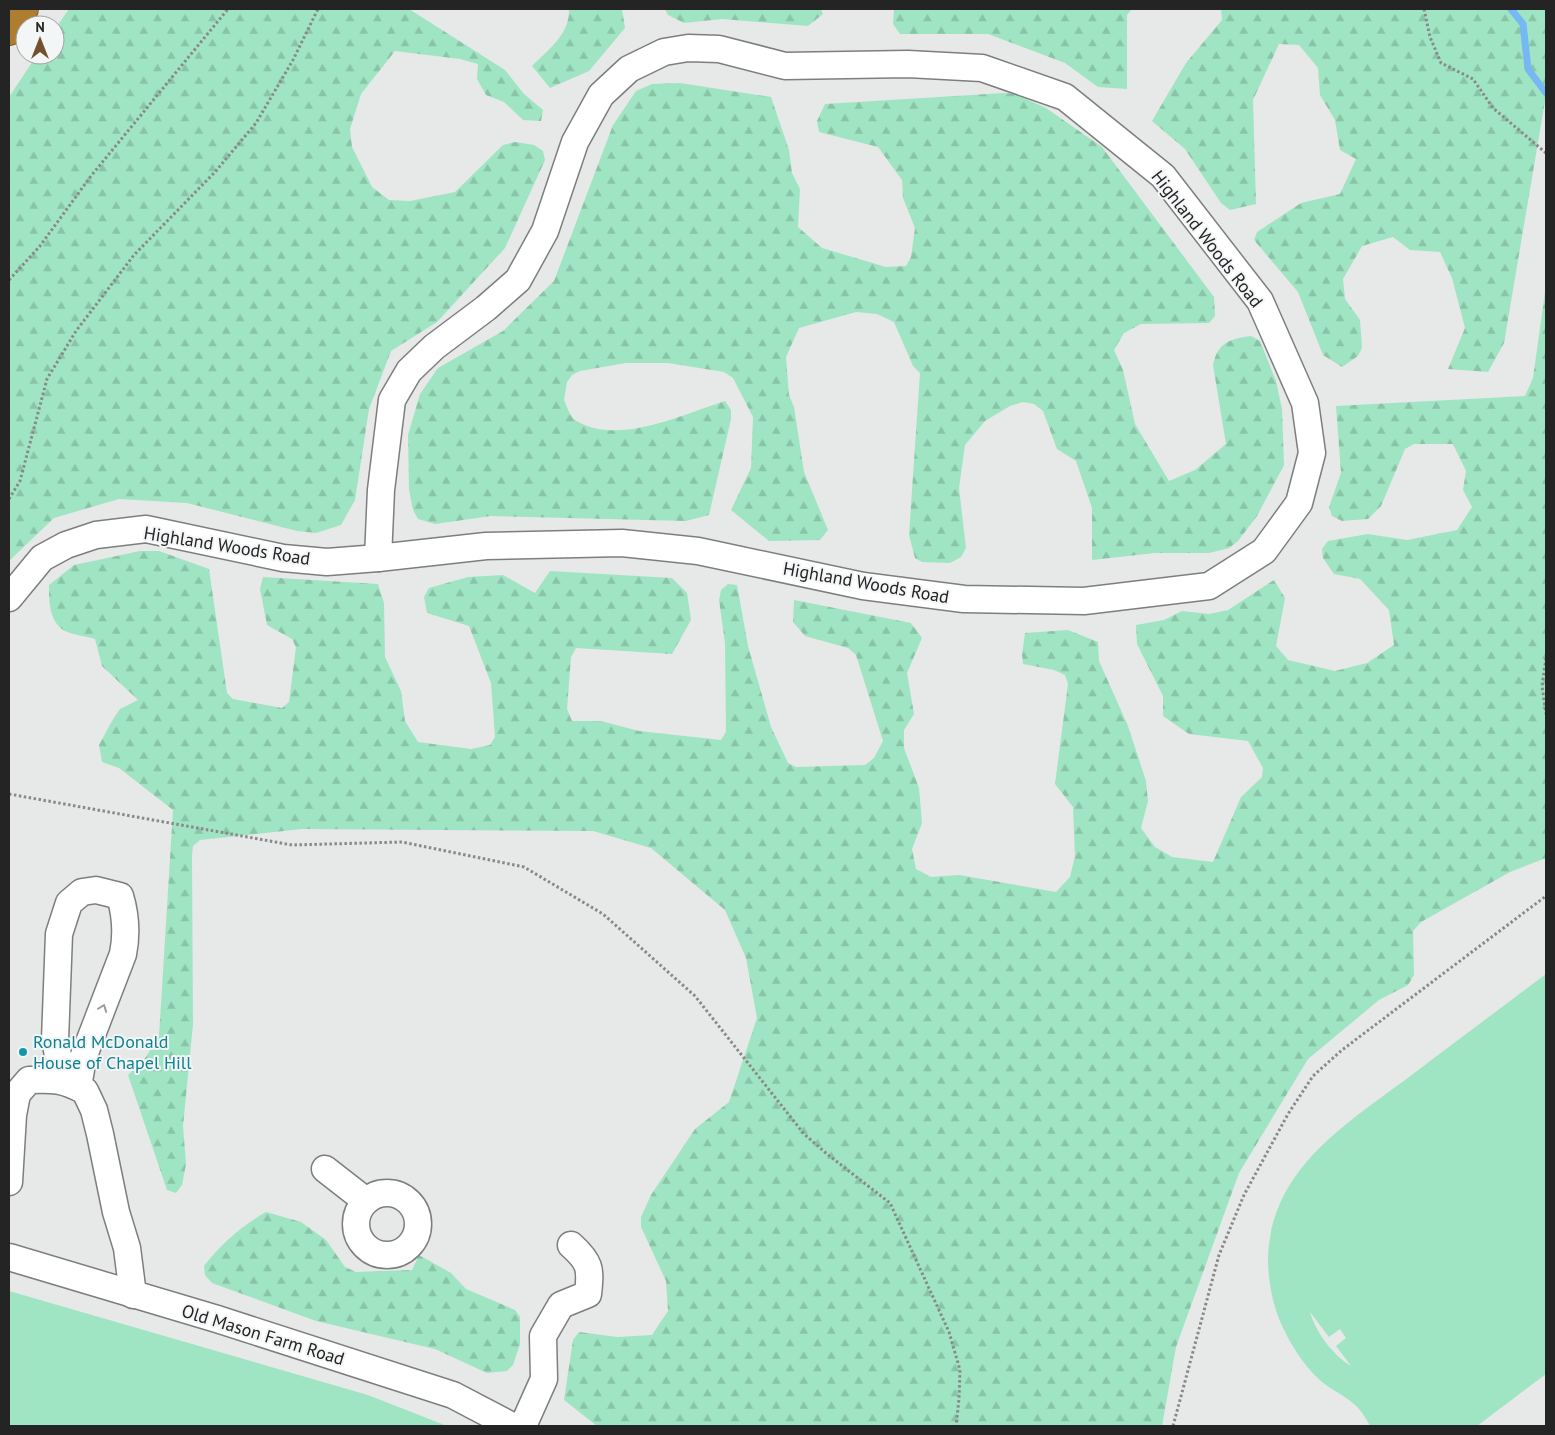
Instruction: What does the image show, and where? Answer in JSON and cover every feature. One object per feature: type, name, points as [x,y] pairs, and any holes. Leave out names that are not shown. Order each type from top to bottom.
[{"type":"highway","points":[[9,31],[24,9]]},
{"type":"street","name":"Highland Woods Road","points":[[9,598],[42,558],[66,545],[96,535],[146,529],[283,558],[327,562],[378,558],[486,546],[622,543],[698,550],[863,586],[964,599],[1084,601],[1209,586],[1264,551],[1299,503],[1312,454],[1306,403],[1260,301],[1163,176],[1065,97],[982,68],[908,64],[785,66],[719,49],[680,49],[664,52],[629,69],[601,95],[575,142],[545,232],[518,280],[486,308],[434,347],[409,371],[392,400],[381,490],[378,558]]},
{"type":"street","points":[[96,890],[120,896],[125,913],[126,942],[83,1058],[70,1084],[56,1040],[59,934],[69,903],[82,892],[96,890]]},
{"type":"street","points":[[9,1182],[13,1115],[18,1094],[29,1080],[52,1079],[85,1091],[94,1110],[100,1134],[116,1212],[127,1248],[134,1295]]},
{"type":"street","points":[[325,1169],[366,1201]]},
{"type":"street","points":[[523,1426],[544,1379],[543,1336],[561,1305],[588,1294],[590,1278],[586,1259],[570,1245]]},
{"type":"street","name":"Old Mason Farm Road","points":[[9,1257],[217,1319],[452,1395],[512,1426]]},
{"type":"path","points":[[9,280],[40,246],[91,176],[228,9]]},
{"type":"path","points":[[9,499],[20,481],[47,379],[76,331],[134,255],[215,172],[256,123],[293,60],[318,9]]},
{"type":"path","points":[[1424,9],[1430,37],[1441,62],[1473,79],[1493,108],[1546,153]]},
{"type":"path","points":[[1546,658],[1542,686],[1546,714]]},
{"type":"path","points":[[9,794],[292,845],[402,842],[524,867],[603,914],[695,996],[804,1134],[890,1203],[949,1332],[960,1370],[956,1426]]},
{"type":"path","points":[[1173,1426],[1219,1255],[1248,1187],[1288,1114],[1314,1076],[1342,1050],[1546,896]]},
{"type":"green space","points":[[69,9],[409,9],[505,70],[524,94],[543,110],[541,121],[523,120],[504,102],[486,95],[477,79],[478,64],[460,59],[395,51],[361,94],[350,129],[352,147],[372,187],[389,200],[410,201],[455,192],[503,145],[515,142],[534,145],[543,151],[545,160],[505,248],[437,322],[391,351],[369,409],[355,500],[341,525],[316,533],[297,531],[187,503],[119,499],[54,518],[9,561],[9,97],[30,65],[65,65],[65,15]]},
{"type":"green space","points":[[569,9],[622,9],[625,28],[589,71],[550,88],[532,66],[562,34],[566,26]]},
{"type":"green space","points":[[665,9],[821,9],[823,14],[808,26],[722,19],[684,23],[668,15]]},
{"type":"green space","points":[[894,9],[1132,9],[1127,15],[1127,89],[1098,87],[1065,63],[988,34],[900,34],[893,24]]},
{"type":"green space","points":[[1221,9],[1546,9],[1546,95],[1504,343],[1488,372],[1448,369],[1465,328],[1452,278],[1440,252],[1410,250],[1393,237],[1362,246],[1343,279],[1345,299],[1360,320],[1362,348],[1358,356],[1342,367],[1323,355],[1298,292],[1254,240],[1257,232],[1301,203],[1340,194],[1356,159],[1340,150],[1335,120],[1320,95],[1318,68],[1299,45],[1279,44],[1253,100],[1256,204],[1230,210],[1221,203],[1185,149],[1152,121],[1186,63],[1222,20]]},
{"type":"green space","points":[[680,83],[771,97],[789,150],[792,173],[800,189],[798,227],[822,248],[886,267],[906,266],[911,257],[915,228],[903,198],[902,180],[878,147],[819,132],[817,121],[825,104],[1004,93],[1015,94],[1046,108],[1102,147],[1214,297],[1215,316],[1209,323],[1141,324],[1124,333],[1114,350],[1123,370],[1135,424],[1169,481],[1195,470],[1226,444],[1213,365],[1218,351],[1226,343],[1231,340],[1251,336],[1260,341],[1276,381],[1282,409],[1284,465],[1257,516],[1238,541],[1229,548],[1209,553],[1155,553],[1092,560],[1092,508],[1076,461],[1057,449],[1043,411],[1034,404],[1023,402],[1010,406],[985,421],[965,445],[959,488],[966,548],[961,557],[950,563],[922,562],[915,558],[909,535],[920,373],[913,366],[894,322],[877,314],[856,312],[799,328],[786,357],[789,395],[794,407],[804,472],[828,530],[820,540],[769,541],[731,510],[751,468],[753,417],[733,378],[724,372],[668,363],[626,363],[580,371],[572,375],[567,382],[564,400],[573,419],[592,427],[610,430],[650,426],[725,401],[731,410],[731,419],[709,515],[686,521],[491,516],[435,524],[418,519],[413,510],[409,490],[408,435],[420,394],[438,368],[503,331],[554,281],[613,125],[636,91],[652,84]]},
{"type":"green space","points":[[1546,285],[1546,858],[1510,872],[1421,922],[1413,931],[1414,975],[1408,985],[1379,1000],[1308,1059],[1239,1173],[1176,1347],[1162,1426],[597,1426],[564,1400],[573,1340],[579,1332],[617,1337],[652,1335],[668,1311],[666,1281],[641,1227],[641,1217],[651,1195],[695,1129],[729,1102],[757,1018],[746,958],[725,910],[651,848],[593,831],[302,829],[200,840],[193,846],[192,855],[193,1024],[183,1126],[186,1164],[182,1185],[176,1193],[167,1190],[128,1075],[144,1060],[159,1036],[173,810],[119,768],[102,762],[99,745],[112,721],[120,709],[138,700],[102,666],[95,639],[65,631],[53,617],[49,585],[74,565],[140,551],[159,551],[209,569],[227,693],[233,699],[282,708],[289,702],[296,647],[292,639],[267,625],[260,589],[263,577],[378,584],[384,603],[385,657],[401,691],[405,721],[418,742],[471,749],[490,745],[495,737],[491,683],[469,626],[427,613],[424,597],[429,588],[468,577],[503,575],[535,593],[550,571],[672,578],[687,593],[691,620],[672,654],[576,648],[571,657],[567,709],[572,721],[601,721],[639,731],[721,740],[726,732],[725,643],[719,600],[721,590],[728,584],[737,585],[748,646],[771,727],[788,763],[796,767],[865,765],[874,758],[883,741],[856,655],[848,648],[805,636],[793,622],[794,600],[911,623],[922,638],[907,673],[914,714],[904,730],[904,748],[919,788],[922,823],[912,849],[916,869],[931,877],[959,875],[1056,892],[1070,877],[1075,856],[1073,807],[1055,784],[1068,684],[1065,675],[1054,670],[1023,664],[1022,655],[1025,633],[1068,630],[1098,642],[1099,661],[1128,726],[1146,781],[1148,801],[1141,828],[1155,847],[1172,857],[1213,862],[1241,797],[1262,777],[1263,768],[1248,741],[1189,734],[1163,716],[1163,696],[1137,644],[1136,625],[1164,620],[1182,611],[1209,614],[1228,610],[1274,580],[1285,598],[1276,646],[1288,660],[1335,671],[1367,663],[1394,645],[1389,610],[1360,579],[1334,574],[1323,558],[1322,549],[1328,541],[1368,534],[1407,540],[1457,530],[1472,507],[1463,490],[1466,471],[1453,444],[1414,444],[1405,449],[1381,506],[1368,519],[1342,521],[1332,516],[1329,507],[1341,473],[1336,406],[1525,396],[1533,378]]},
{"type":"green space","points":[[1546,974],[1546,1374],[1477,1426],[1370,1426],[1357,1407],[1325,1384],[1302,1360],[1279,1319],[1271,1290],[1268,1259],[1272,1227],[1282,1199],[1298,1173],[1339,1130]],"holes":[[[1310,1312],[1329,1337],[1340,1329],[1346,1338],[1336,1346],[1351,1366],[1326,1343],[1316,1328]]]},
{"type":"green space","points":[[266,1212],[301,1222],[326,1240],[345,1267],[356,1272],[412,1270],[419,1255],[451,1273],[466,1289],[515,1310],[520,1317],[520,1344],[513,1365],[507,1371],[487,1373],[435,1349],[316,1321],[212,1283],[205,1275],[204,1266],[232,1236]]},
{"type":"green space","points":[[9,1291],[368,1395],[447,1426],[9,1426]]},
{"type":"waterway","points":[[1511,9],[1523,24],[1528,69],[1546,93]]},
{"type":"place","name":"Ronald McDonald House of Chapel Hill","points":[[23,1052]]}]
